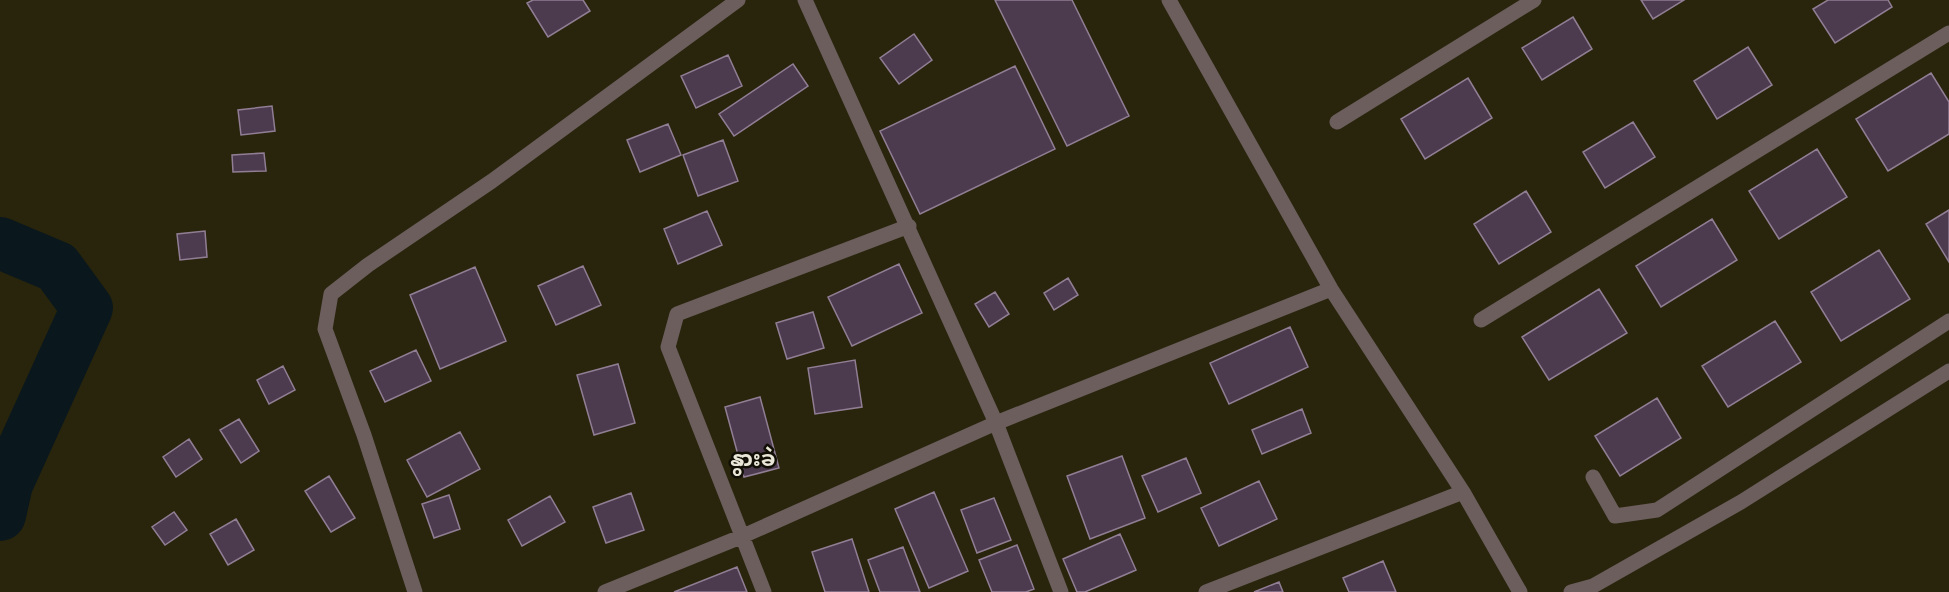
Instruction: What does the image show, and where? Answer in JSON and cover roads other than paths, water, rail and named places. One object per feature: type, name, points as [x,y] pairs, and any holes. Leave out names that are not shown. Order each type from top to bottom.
[{"type":"street","points":[[414,592],[364,435],[325,329],[331,294],[368,265],[492,181],[738,0]]},
{"type":"street","points":[[805,0],[996,423],[1061,592]]},
{"type":"street","points":[[1169,0],[1331,289],[1463,492],[1520,592]]},
{"type":"street","points":[[1336,122],[1534,0]]},
{"type":"street","points":[[1481,320],[1949,33]]},
{"type":"street","points":[[764,592],[669,347],[678,314],[909,226]]},
{"type":"street","points":[[605,592],[743,536],[996,423],[1331,289]]},
{"type":"street","points":[[1593,477],[1615,516],[1657,510],[1949,321]]},
{"type":"street","points":[[1571,592],[1593,586],[1741,502],[1949,372]]},
{"type":"street","points":[[1206,592],[1463,492]]},
{"type":"waterway","points":[[0,243],[57,267],[87,308],[7,484],[0,515]]},
{"type":"district","name":"နွားခဲ","points":[[753,459]]}]
